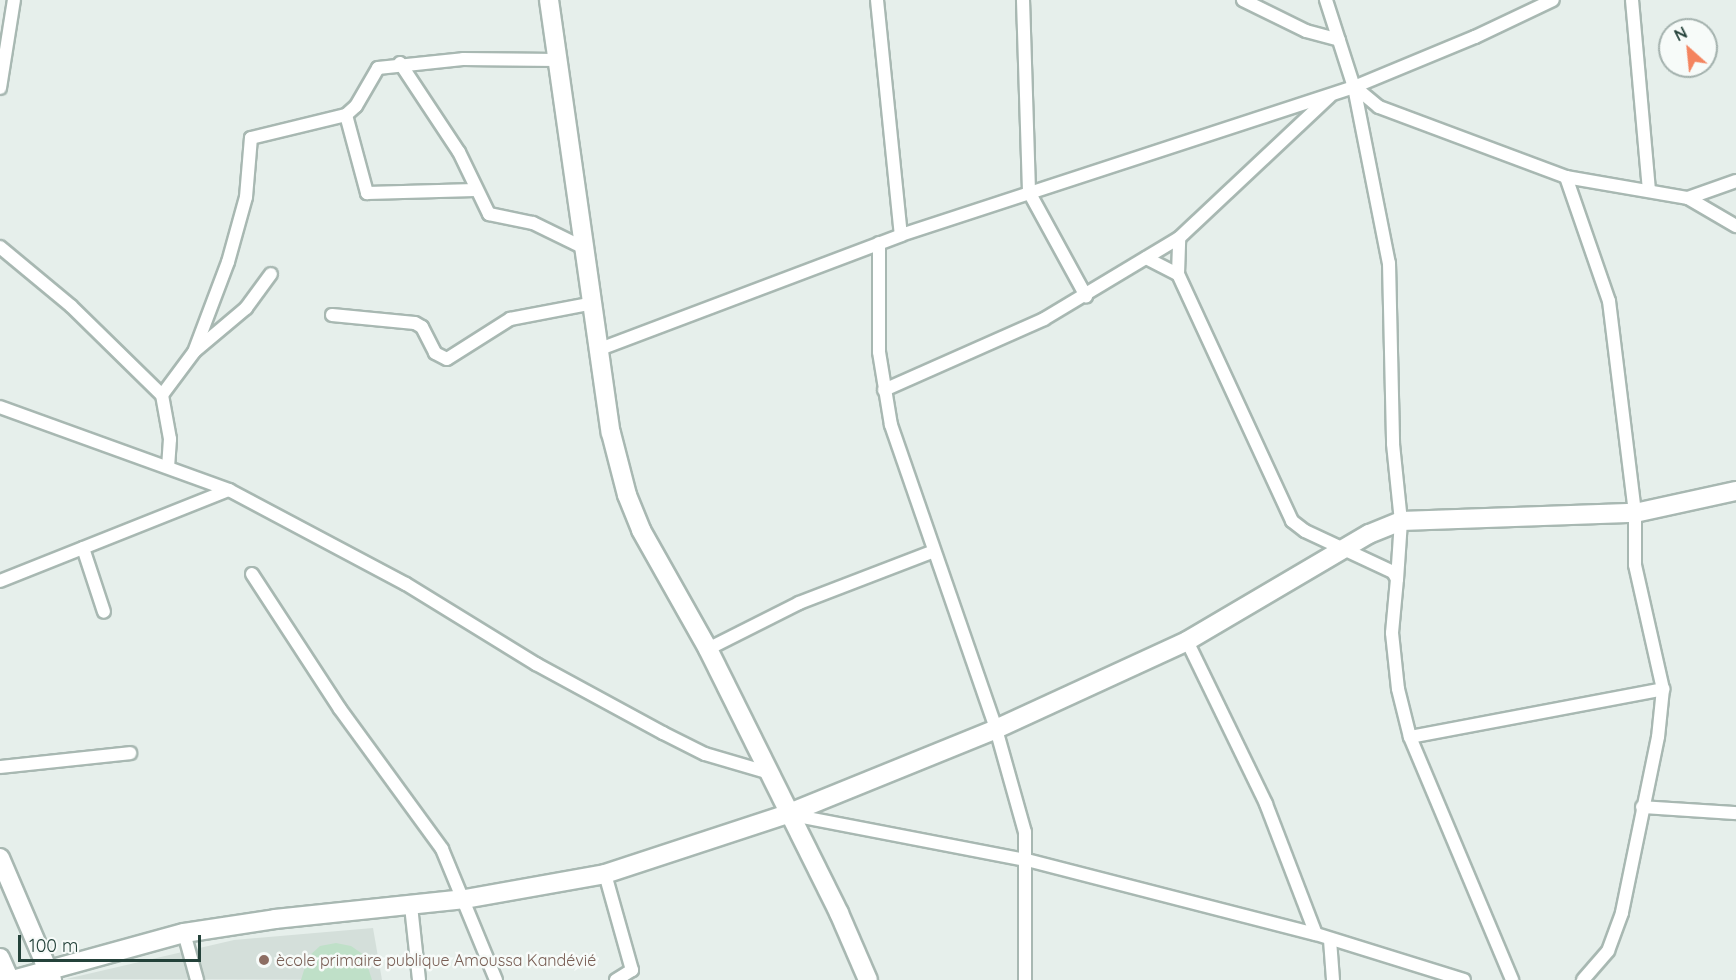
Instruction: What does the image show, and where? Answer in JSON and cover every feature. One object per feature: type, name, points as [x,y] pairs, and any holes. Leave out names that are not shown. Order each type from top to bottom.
[{"type":"street","points":[[0,88],[14,0]]},
{"type":"street","points":[[549,0],[611,433],[630,503],[655,558],[708,649],[766,772],[839,913],[868,980]]},
{"type":"street","points":[[877,0],[901,235]]},
{"type":"street","points":[[1023,0],[1029,192],[1086,296]]},
{"type":"street","points":[[1243,0],[1306,31],[1338,40]]},
{"type":"street","points":[[1326,0],[1354,87],[1389,263],[1393,444],[1401,521],[1392,633],[1398,689],[1410,737],[1512,980]]},
{"type":"street","points":[[600,349],[901,235],[1354,87],[1475,37],[1553,0]]},
{"type":"street","points":[[1632,0],[1649,189]]},
{"type":"street","points":[[194,352],[241,222],[251,138],[346,115],[356,106],[378,68],[400,63],[463,58],[557,60]]},
{"type":"street","points":[[400,63],[454,144],[475,190],[494,218],[533,223],[584,248]]},
{"type":"street","points":[[1354,87],[1379,106],[1566,177],[1649,189],[1688,198],[1736,226]]},
{"type":"street","points":[[884,390],[1035,324],[1086,296],[1179,238],[1331,95]]},
{"type":"street","points":[[346,115],[368,193],[475,190]]},
{"type":"street","points":[[1566,177],[1609,301],[1635,513],[1635,565],[1663,689],[1658,737],[1615,938],[1583,980]]},
{"type":"street","points":[[1688,198],[1736,181]]},
{"type":"street","points":[[1179,238],[1178,274],[1292,521],[1393,572],[1397,579]]},
{"type":"street","points":[[879,243],[879,352],[891,425],[932,552],[996,729],[1025,832],[1027,860],[1024,980]]},
{"type":"street","points":[[0,247],[71,306],[162,395],[170,432],[168,466]]},
{"type":"street","points":[[1146,258],[1178,274]]},
{"type":"street","points":[[162,395],[194,352],[246,308],[271,274]]},
{"type":"street","points":[[332,315],[415,323],[422,327],[435,353],[447,359],[510,320],[594,303]]},
{"type":"street","points":[[0,406],[229,490],[396,579],[536,664],[663,733],[705,754],[766,772]]},
{"type":"street","points":[[0,581],[229,490]]},
{"type":"street","points":[[0,958],[11,980],[50,974],[184,933],[275,919],[465,899],[605,874],[787,814],[996,729],[1187,641],[1345,549],[1401,521],[1635,513],[1736,491]]},
{"type":"street","points":[[83,548],[104,612]]},
{"type":"street","points":[[708,649],[799,603],[932,552]]},
{"type":"street","points":[[252,574],[340,709],[442,849],[465,899],[496,980]]},
{"type":"street","points":[[1187,641],[1266,804],[1316,934]]},
{"type":"street","points":[[1410,737],[1663,689]]},
{"type":"street","points":[[0,767],[130,753]]},
{"type":"street","points":[[1642,807],[1736,813]]},
{"type":"street","points":[[787,814],[1027,860],[1316,934],[1464,980]]},
{"type":"street","points":[[0,858],[50,974]]},
{"type":"street","points":[[605,874],[632,970],[616,980]]},
{"type":"street","points":[[411,906],[419,980]]},
{"type":"street","points":[[184,933],[197,980]]},
{"type":"street","points":[[1330,940],[1333,980]]},
{"type":"shaded area","name":"ècole primaire publique Amoussa Kandévié","points":[[373,928],[382,980],[66,979],[234,940]]},
{"type":"green space","points":[[336,943],[351,946],[364,955],[372,980],[301,980],[308,957],[320,946]]},
{"type":"place","name":"ècole primaire publique Amoussa Kandévié","points":[[264,960]]}]
